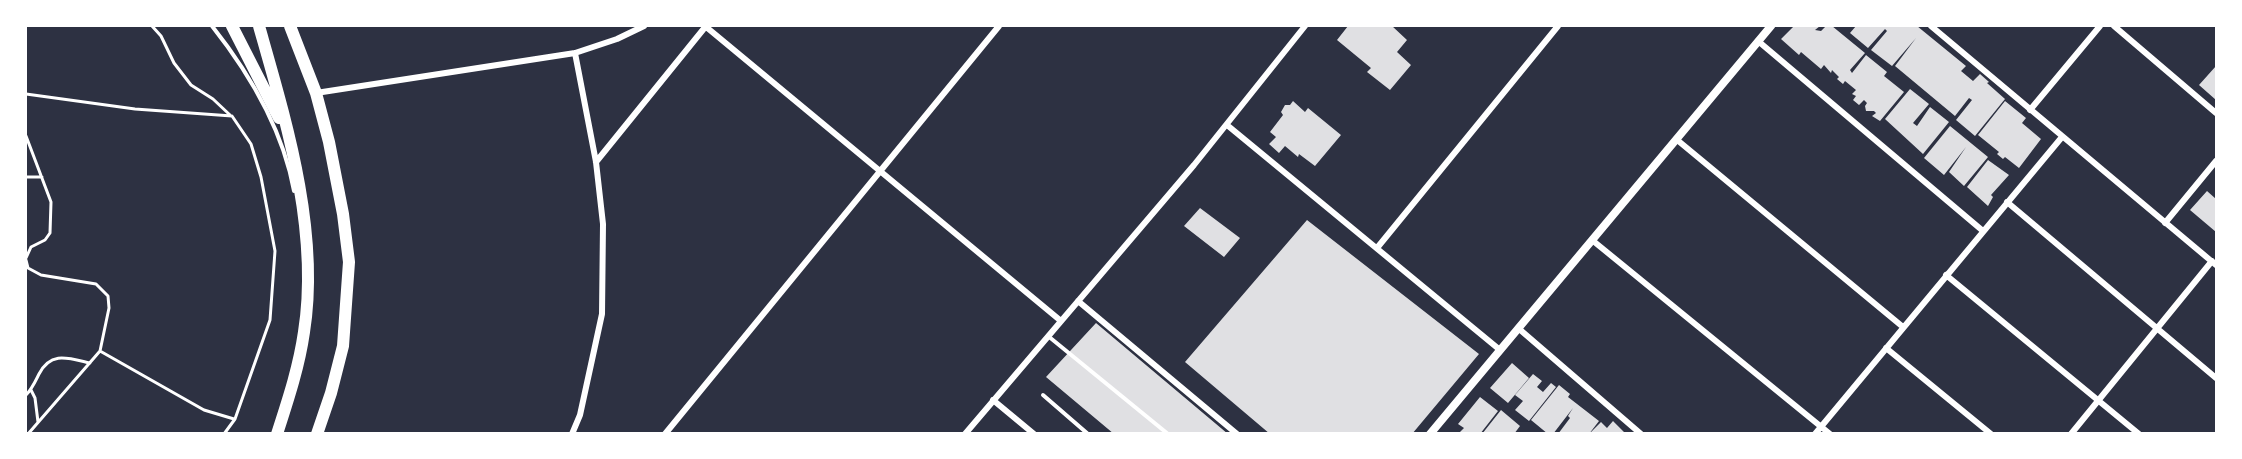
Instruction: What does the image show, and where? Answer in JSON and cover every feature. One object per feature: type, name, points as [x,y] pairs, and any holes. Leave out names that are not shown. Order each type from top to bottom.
[{"type":"highway","points":[[232,26],[288,135]]},
{"type":"highway","points":[[259,26],[288,135],[305,222],[308,276],[305,330],[293,384],[275,434]]},
{"type":"highway","points":[[290,26],[316,93],[343,214],[349,262],[343,346],[331,393],[317,434]]},
{"type":"street","points":[[316,93],[575,53],[617,39],[644,26]]},
{"type":"street","points":[[596,162],[706,26],[1061,321]]},
{"type":"street","points":[[665,434],[999,26]]},
{"type":"street","points":[[965,434],[1227,125],[1305,26]]},
{"type":"street","points":[[1377,248],[1558,26]]},
{"type":"street","points":[[1431,433],[1771,26]]},
{"type":"street","points":[[1931,26],[2214,263],[2157,328],[2071,434]]},
{"type":"street","points":[[2030,110],[2100,26]]},
{"type":"street","points":[[2114,26],[2217,113]]},
{"type":"street","points":[[1758,41],[1983,231]]},
{"type":"street","points":[[572,434],[580,415],[602,314],[603,224],[596,162],[575,53]]},
{"type":"street","points":[[1227,125],[1500,350]]},
{"type":"street","points":[[1815,434],[2061,137]]},
{"type":"street","points":[[1677,139],[1904,327]]},
{"type":"street","points":[[2165,223],[2217,161]]},
{"type":"street","points":[[2007,202],[2217,378]]},
{"type":"street","points":[[1592,240],[1830,434]]},
{"type":"street","points":[[1946,275],[2139,434]]},
{"type":"street","points":[[1078,301],[1237,434]]},
{"type":"street","points":[[1518,328],[1641,434]]},
{"type":"street","points":[[1886,348],[1991,434]]},
{"type":"street","points":[[993,400],[1034,434]]},
{"type":"lane","points":[[212,26],[235,54],[262,102],[280,141],[292,182],[302,236],[303,282],[300,333],[291,381],[275,434]]},
{"type":"lane","points":[[1048,336],[1168,434]]},
{"type":"lane","points":[[1043,395],[1088,434]]},
{"type":"path","points":[[152,26],[161,36],[174,63],[191,85],[213,99],[232,116],[251,144],[261,177],[275,251],[270,320],[235,419],[224,434]]},
{"type":"path","points":[[26,93],[135,109],[232,116]]},
{"type":"path","points":[[26,135],[51,202],[50,233],[45,240],[31,247],[26,259],[28,268],[41,275],[96,284],[108,296],[109,308],[100,351],[28,434]]},
{"type":"path","points":[[26,177],[42,177]]},
{"type":"path","points":[[100,351],[204,410],[235,419]]},
{"type":"path","points":[[26,394],[31,390],[44,363],[56,357],[90,363]]},
{"type":"path","points":[[31,390],[35,398],[38,422]]},
{"type":"building","points":[[1348,26],[1392,26],[1407,40],[1397,52],[1411,65],[1390,90],[1367,72],[1371,68],[1337,40]]},
{"type":"building","points":[[1794,26],[1820,26],[1815,30],[1821,31],[1826,26],[1832,26],[1865,53],[1850,70],[1852,73],[1866,55],[1887,72],[1884,76],[1904,92],[1880,121],[1872,116],[1876,113],[1874,111],[1866,111],[1867,103],[1864,100],[1859,105],[1853,100],[1856,96],[1852,94],[1856,90],[1845,81],[1843,84],[1837,79],[1839,77],[1832,70],[1831,73],[1824,65],[1821,69],[1801,52],[1799,55],[1781,39]]},
{"type":"building","points":[[1856,26],[1917,26],[1966,66],[1961,71],[1973,81],[1980,74],[2005,99],[1975,136],[1956,120],[1972,100],[1969,98],[1955,116],[1895,66],[1916,38],[1892,66],[1871,50],[1887,31],[1885,29],[1868,48],[1850,33]]},
{"type":"building","points":[[2216,66],[2216,100],[2199,85]]},
{"type":"building","points":[[1910,89],[1929,104],[1913,123],[1917,126],[1930,107],[1949,122],[1923,154],[1885,119]]},
{"type":"building","points":[[1293,101],[1305,112],[1308,108],[1341,135],[1315,166],[1299,154],[1298,157],[1285,146],[1279,153],[1269,144],[1276,137],[1270,132],[1283,115],[1281,112],[1285,105],[1290,105]]},
{"type":"building","points":[[2005,101],[2026,118],[2022,123],[2041,139],[2019,168],[2005,157],[2003,159],[1997,154],[1999,152],[1978,135]]},
{"type":"building","points":[[1950,126],[1988,157],[1964,186],[1949,172],[1966,147],[1944,175],[1924,158]]},
{"type":"building","points":[[1988,160],[2009,175],[1991,195],[1993,197],[1988,206],[1967,187]]},
{"type":"building","points":[[2207,191],[2216,199],[2216,232],[2190,210]]},
{"type":"building","points":[[1200,208],[1240,238],[1224,257],[1184,226]]},
{"type":"building","points":[[1307,220],[1479,354],[1412,434],[1270,434],[1185,362]]},
{"type":"building","points":[[1096,323],[1228,434],[1114,434],[1046,377]]},
{"type":"building","points":[[1512,363],[1529,378],[1508,403],[1490,388]]},
{"type":"building","points":[[1533,374],[1542,381],[1537,387],[1543,392],[1551,383],[1556,387],[1529,421],[1515,410],[1523,401],[1515,395]]},
{"type":"building","points":[[1559,385],[1570,394],[1568,397],[1599,421],[1589,434],[1558,434],[1570,418],[1568,416],[1573,408],[1553,434],[1548,434],[1531,420]]},
{"type":"building","points":[[1480,397],[1498,411],[1480,434],[1462,434],[1460,432],[1464,428],[1458,424]]},
{"type":"building","points":[[1501,410],[1520,426],[1514,434],[1482,434]]},
{"type":"building","points":[[1613,421],[1626,434],[1591,432],[1601,422],[1607,428]]}]
